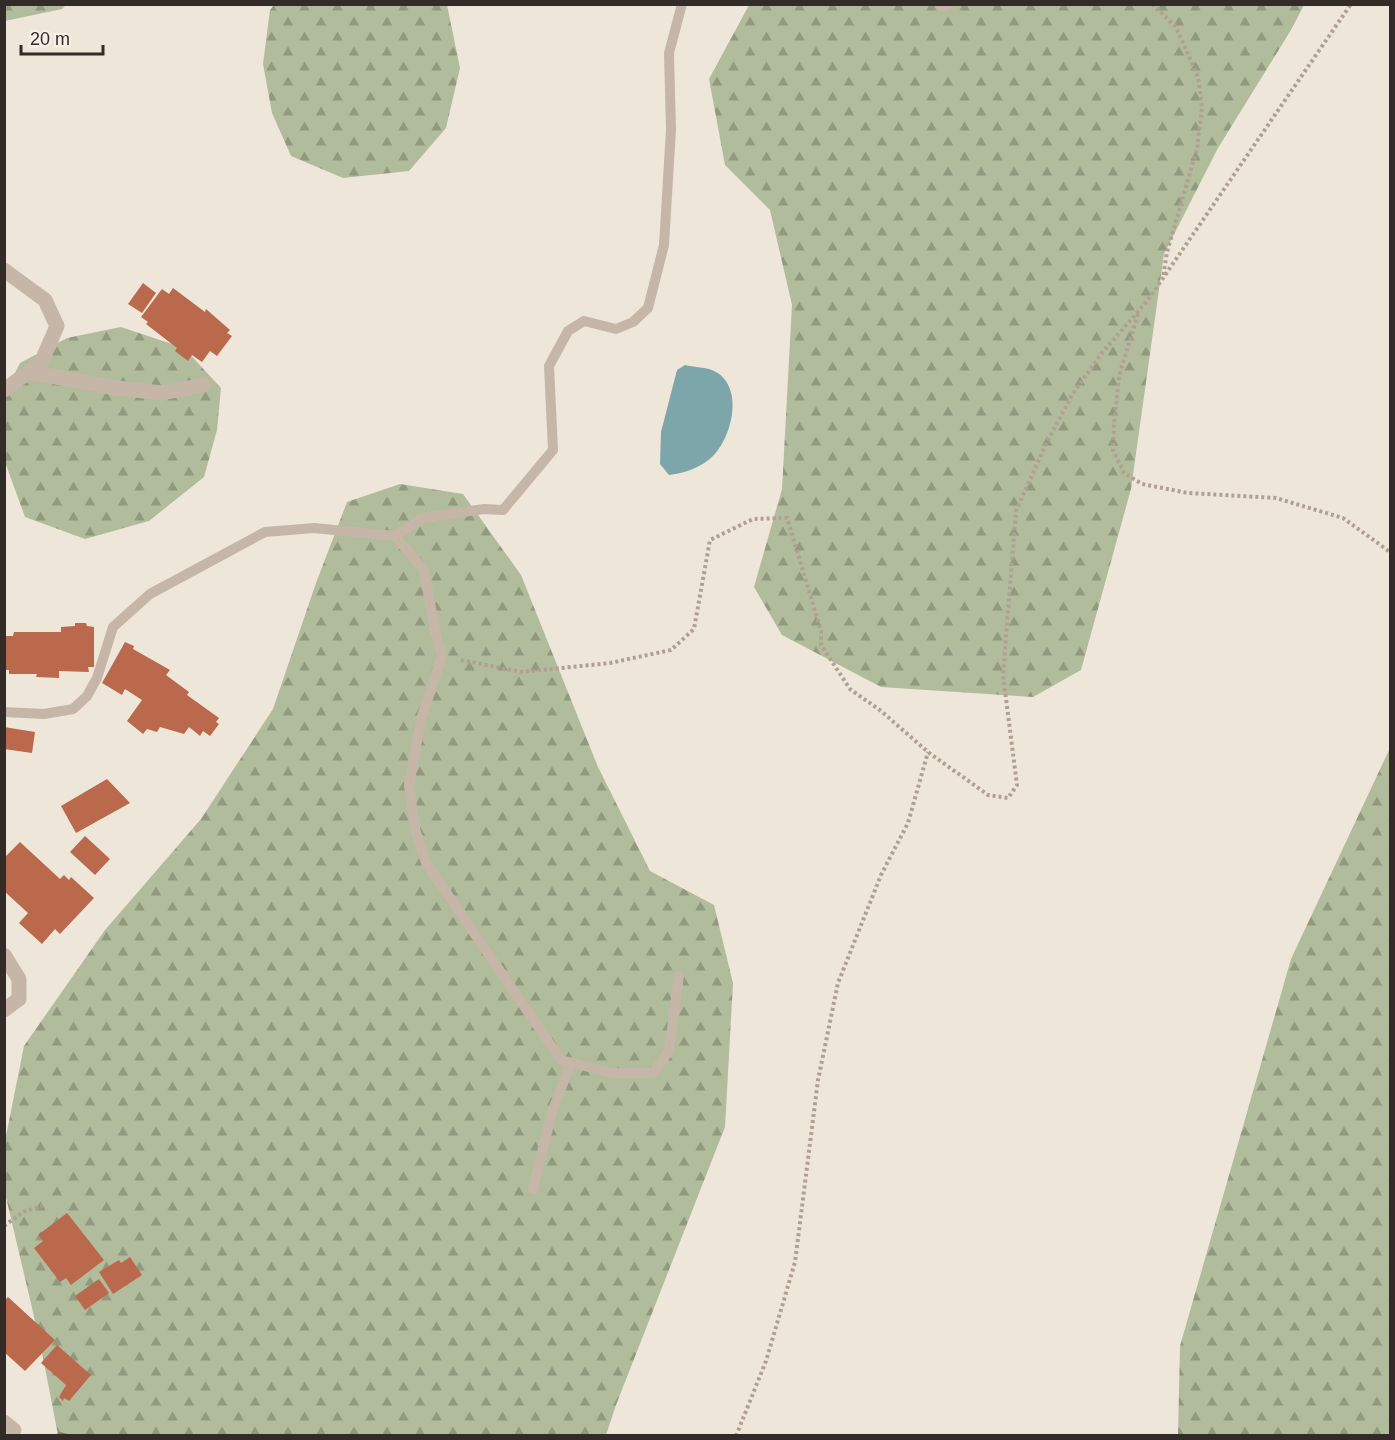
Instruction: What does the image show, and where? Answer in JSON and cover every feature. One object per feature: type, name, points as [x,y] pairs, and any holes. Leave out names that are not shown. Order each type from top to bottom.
[{"type":"street","points":[[4,270],[45,300],[57,326],[41,363],[4,390]]},
{"type":"street","points":[[29,372],[117,388],[162,393],[203,386]]},
{"type":"street","points":[[4,955],[19,979],[19,999],[4,1010]]},
{"type":"lane","points":[[4,712],[44,714],[73,709],[87,696],[97,678],[112,627],[150,594],[265,532],[314,528],[394,536],[423,518],[484,509],[503,510],[553,450],[549,366],[568,331],[584,321],[616,329],[633,322],[648,308],[664,245],[671,130],[669,53],[682,4]]},
{"type":"lane","points":[[394,536],[424,570],[442,656],[421,719],[409,784],[415,829],[426,863],[561,1060],[612,1073],[652,1072],[669,1051],[679,976]]},
{"type":"lane","points":[[533,1189],[552,1112],[571,1063]]},
{"type":"path","points":[[1152,4],[1176,27],[1198,77],[1202,108],[1197,149],[1167,252],[1162,280]]},
{"type":"path","points":[[442,656],[522,672],[610,663],[671,650],[694,629],[710,540],[753,519],[787,518],[821,631],[821,645],[850,688],[881,711],[928,752],[988,795],[1008,798],[1017,784],[1003,675],[1016,511],[1071,395],[1162,280],[1351,4]]},
{"type":"path","points":[[1139,310],[1119,376],[1114,424],[1113,450],[1124,473],[1142,484],[1188,493],[1276,498],[1342,519],[1390,552]]},
{"type":"path","points":[[736,1436],[766,1361],[795,1263],[818,1080],[838,983],[881,875],[908,823],[928,752]]},
{"type":"path","points":[[4,1227],[23,1212],[42,1206]]},
{"type":"green space","points":[[5,4],[66,5],[62,9],[5,21]]},
{"type":"green space","points":[[274,5],[447,5],[460,68],[446,128],[409,171],[343,178],[291,156],[272,113],[263,64],[270,10]]},
{"type":"green space","points":[[749,5],[1304,5],[1218,148],[1164,254],[1131,489],[1081,670],[1033,697],[881,687],[782,635],[754,587],[782,489],[792,305],[770,210],[725,165],[709,79]]},
{"type":"green space","points":[[121,327],[184,348],[221,388],[217,430],[204,477],[149,521],[85,539],[25,517],[5,462],[5,393],[20,363],[67,338]]},
{"type":"green space","points":[[400,484],[463,494],[521,575],[598,767],[650,871],[714,905],[733,983],[725,1127],[606,1435],[58,1435],[40,1342],[5,1193],[5,1141],[24,1046],[105,930],[201,819],[273,709],[316,583],[347,502]]},
{"type":"green space","points":[[1390,748],[1390,1435],[1178,1435],[1180,1346],[1291,959]]},
{"type":"water","points":[[685,365],[709,369],[722,377],[729,386],[732,410],[726,435],[714,455],[693,469],[669,475],[660,464],[661,432],[677,370]]},
{"type":"building","points":[[143,283],[156,293],[142,313],[128,304]]},
{"type":"building","points":[[173,288],[205,312],[206,309],[230,330],[227,333],[232,336],[217,356],[210,351],[202,362],[192,355],[188,361],[175,351],[177,348],[146,324],[148,322],[141,317],[162,289],[169,294]]},
{"type":"building","points":[[75,623],[86,623],[87,626],[94,627],[94,667],[88,667],[89,672],[59,671],[59,678],[36,677],[37,674],[9,674],[9,670],[4,670],[6,636],[13,636],[14,632],[61,632],[61,627],[75,626]]},
{"type":"building","points":[[125,642],[170,670],[166,675],[189,692],[187,695],[219,718],[216,722],[219,724],[210,736],[203,731],[200,736],[189,727],[184,734],[160,727],[157,732],[147,729],[143,734],[127,721],[142,700],[125,689],[122,695],[102,683]]},
{"type":"building","points":[[4,727],[35,732],[32,753],[4,749]]},
{"type":"building","points":[[107,779],[130,803],[76,833],[61,806]]},
{"type":"building","points":[[85,836],[110,859],[95,875],[70,852]]},
{"type":"building","points":[[20,842],[60,879],[64,875],[69,880],[71,877],[94,898],[60,934],[55,929],[42,944],[19,923],[28,913],[4,891],[4,858]]},
{"type":"building","points":[[67,1213],[104,1260],[71,1285],[66,1278],[60,1282],[34,1248],[43,1241],[38,1235]]},
{"type":"building","points":[[130,1257],[142,1275],[113,1294],[99,1272],[119,1260],[121,1263]]},
{"type":"building","points":[[99,1279],[109,1293],[85,1310],[75,1296]]},
{"type":"building","points":[[8,1297],[55,1340],[25,1371],[4,1352],[4,1301]]},
{"type":"building","points":[[57,1345],[91,1375],[69,1401],[64,1398],[63,1401],[59,1397],[66,1385],[41,1363]]},
{"type":"building","points":[[60,1432],[71,1435],[71,1436],[53,1436]]}]
